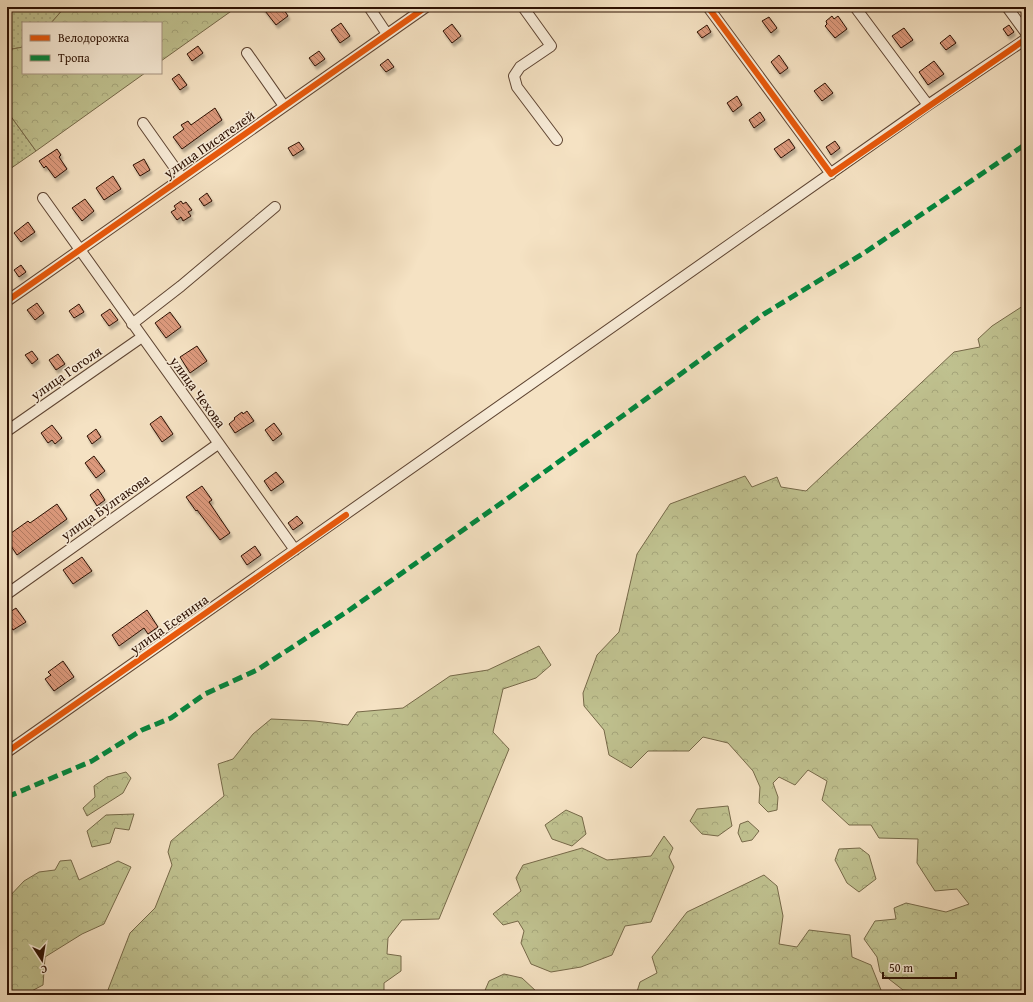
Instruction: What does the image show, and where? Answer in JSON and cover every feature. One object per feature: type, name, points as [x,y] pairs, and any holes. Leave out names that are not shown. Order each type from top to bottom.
[{"type":"street","points":[[369,7],[387,34]]},
{"type":"street","name":"улица Писателей","points":[[7,301],[426,7]]},
{"type":"street","points":[[523,7],[551,46],[520,67],[514,76],[517,87],[557,140]]},
{"type":"street","points":[[708,7],[831,174]]},
{"type":"street","points":[[855,7],[928,106]]},
{"type":"street","points":[[1007,7],[1026,33]]},
{"type":"street","name":"улица Есенина","points":[[7,752],[928,106],[1026,39]]},
{"type":"street","points":[[247,52],[284,106]]},
{"type":"street","points":[[143,123],[182,178]]},
{"type":"street","name":"улица Чехова","points":[[43,198],[295,550]]},
{"type":"street","points":[[132,324],[181,286],[275,207]]},
{"type":"street","name":"улица Гоголя","points":[[7,431],[142,337]]},
{"type":"street","name":"улица Булгакова","points":[[7,594],[218,444]]},
{"type":"green space","points":[[7,7],[65,7],[52,22],[22,22],[22,47],[7,50]]},
{"type":"green space","points":[[65,7],[237,7],[162,60],[162,22],[52,22]]},
{"type":"green space","points":[[22,47],[22,74],[144,74],[36,151],[7,111],[7,50]]},
{"type":"green space","points":[[7,111],[36,151],[7,171]]},
{"type":"green space","points":[[1026,304],[1026,995],[920,995],[917,991],[903,990],[880,972],[877,957],[864,939],[875,921],[896,919],[894,908],[906,903],[946,912],[969,904],[957,889],[935,891],[917,863],[918,839],[879,838],[871,825],[849,825],[822,800],[827,781],[808,770],[795,785],[779,777],[773,783],[778,797],[777,810],[768,812],[759,803],[760,787],[753,771],[728,743],[703,737],[689,751],[648,751],[631,768],[609,755],[604,730],[584,706],[583,693],[597,655],[619,632],[637,554],[670,504],[745,476],[752,487],[777,477],[781,487],[806,491],[954,352],[980,347],[978,339],[992,326]]},
{"type":"green space","points":[[539,646],[551,665],[536,678],[503,689],[493,732],[509,749],[439,919],[402,920],[388,938],[387,954],[401,956],[401,971],[384,983],[384,995],[106,995],[130,933],[155,908],[172,865],[168,852],[171,841],[224,796],[218,764],[233,759],[253,734],[271,719],[315,721],[348,725],[357,712],[403,708],[450,676],[488,670]]},
{"type":"green space","points":[[126,772],[131,778],[123,793],[87,816],[83,808],[95,797],[94,786],[107,777]]},
{"type":"green space","points":[[728,806],[732,826],[718,836],[702,834],[690,821],[697,809]]},
{"type":"green space","points":[[566,810],[582,817],[586,834],[572,846],[552,839],[545,825]]},
{"type":"green space","points":[[134,814],[129,830],[115,828],[110,843],[92,847],[87,831],[106,815]]},
{"type":"green space","points":[[748,821],[759,831],[752,840],[742,842],[738,833],[740,824]]},
{"type":"green space","points":[[664,836],[673,848],[669,857],[674,867],[651,922],[625,926],[612,955],[581,967],[551,972],[531,964],[521,943],[524,931],[518,921],[503,925],[493,914],[521,891],[516,878],[523,865],[582,848],[607,860],[651,856]]},
{"type":"green space","points":[[860,848],[869,855],[876,879],[859,892],[847,883],[835,860],[839,849]]},
{"type":"green space","points":[[71,860],[79,880],[118,861],[131,867],[104,924],[82,934],[45,957],[43,985],[24,995],[7,995],[7,899],[24,881],[39,872],[55,870],[60,861]]},
{"type":"green space","points":[[764,875],[777,886],[783,916],[779,944],[797,947],[809,930],[850,935],[852,957],[871,965],[883,995],[636,995],[640,982],[657,973],[652,957],[687,912]]},
{"type":"green space","points":[[504,974],[522,978],[537,992],[538,995],[483,995],[489,981]]},
{"type":"building","points":[[262,7],[282,7],[288,16],[276,25]]},
{"type":"building","points":[[832,16],[834,19],[838,16],[847,29],[835,38],[825,26],[827,24],[826,21]]},
{"type":"building","points":[[769,17],[777,28],[771,33],[762,21]]},
{"type":"building","points":[[341,23],[350,36],[340,43],[331,30]]},
{"type":"building","points":[[452,24],[461,36],[452,43],[443,31]]},
{"type":"building","points":[[707,25],[711,32],[702,38],[697,32]]},
{"type":"building","points":[[1009,25],[1014,32],[1008,36],[1003,29]]},
{"type":"building","points":[[904,28],[913,40],[901,48],[892,36]]},
{"type":"building","points":[[950,35],[956,43],[946,50],[940,43]]},
{"type":"building","points":[[198,46],[203,53],[192,61],[187,54]]},
{"type":"building","points":[[319,51],[325,59],[315,66],[309,58]]},
{"type":"building","points":[[779,55],[788,68],[780,74],[771,62]]},
{"type":"building","points":[[388,59],[394,67],[386,72],[380,65]]},
{"type":"building","points":[[934,61],[944,74],[928,85],[919,72]]},
{"type":"building","points":[[179,74],[187,85],[180,90],[172,79]]},
{"type":"building","points":[[825,83],[833,93],[822,101],[814,91]]},
{"type":"building","points":[[737,96],[742,105],[733,112],[727,103]]},
{"type":"building","points":[[215,108],[222,120],[182,149],[173,137],[184,129],[181,125],[188,121],[191,125]]},
{"type":"building","points":[[760,112],[765,120],[754,128],[749,120]]},
{"type":"building","points":[[789,139],[795,148],[781,158],[774,149]]},
{"type":"building","points":[[835,141],[840,148],[831,155],[826,147]]},
{"type":"building","points":[[299,142],[304,149],[293,156],[288,148]]},
{"type":"building","points":[[57,149],[61,155],[59,157],[67,169],[55,178],[46,166],[44,168],[39,161]]},
{"type":"building","points":[[144,159],[150,170],[140,176],[133,165]]},
{"type":"building","points":[[113,176],[121,189],[104,200],[96,188]]},
{"type":"building","points":[[207,193],[212,201],[204,206],[199,199]]},
{"type":"building","points":[[85,199],[94,211],[82,221],[72,208]]},
{"type":"building","points":[[181,201],[183,204],[186,202],[192,210],[188,212],[191,216],[183,221],[181,217],[177,220],[171,212],[176,209],[174,206]]},
{"type":"building","points":[[28,222],[35,232],[21,242],[14,233]]},
{"type":"building","points":[[21,265],[26,272],[19,277],[14,270]]},
{"type":"building","points":[[37,303],[44,313],[35,320],[27,310]]},
{"type":"building","points":[[79,304],[84,312],[74,318],[69,311]]},
{"type":"building","points":[[110,309],[118,320],[109,326],[101,315]]},
{"type":"building","points":[[170,312],[181,327],[166,338],[155,323]]},
{"type":"building","points":[[197,346],[207,361],[190,373],[180,357]]},
{"type":"building","points":[[32,351],[38,359],[32,364],[25,355]]},
{"type":"building","points":[[58,354],[65,364],[56,370],[49,360]]},
{"type":"building","points":[[247,411],[254,421],[235,433],[229,424],[242,412],[243,414]]},
{"type":"building","points":[[161,416],[173,434],[162,442],[150,424]]},
{"type":"building","points":[[274,423],[282,434],[273,441],[265,430]]},
{"type":"building","points":[[52,425],[62,438],[55,444],[52,440],[48,443],[41,433]]},
{"type":"building","points":[[96,429],[101,437],[92,444],[87,436]]},
{"type":"building","points":[[94,456],[105,471],[96,478],[85,463]]},
{"type":"building","points":[[276,472],[284,482],[271,491],[264,481]]},
{"type":"building","points":[[202,486],[212,500],[209,502],[230,533],[220,540],[186,497]]},
{"type":"building","points":[[98,489],[105,500],[97,506],[90,495]]},
{"type":"building","points":[[57,504],[67,519],[17,555],[7,540],[7,536],[28,521],[30,523]]},
{"type":"building","points":[[297,516],[303,523],[293,530],[288,523]]},
{"type":"building","points":[[255,546],[261,555],[247,565],[241,556]]},
{"type":"building","points":[[82,557],[92,571],[73,584],[63,570]]},
{"type":"building","points":[[16,608],[26,622],[13,630],[7,620],[7,614]]},
{"type":"building","points":[[147,610],[158,627],[148,634],[144,628],[119,646],[112,635]]},
{"type":"building","points":[[63,661],[74,677],[54,691],[45,679],[51,675],[48,672]]},
{"type":"marked path","points":[[7,797],[92,761],[142,730],[171,718],[205,694],[257,670],[348,611],[507,499],[764,314],[864,253],[1026,144]]},
{"type":"cycle path","points":[[7,301],[426,7]]},
{"type":"cycle path","points":[[708,7],[831,174],[1026,39]]},
{"type":"cycle path","points":[[7,752],[346,515]]}]
